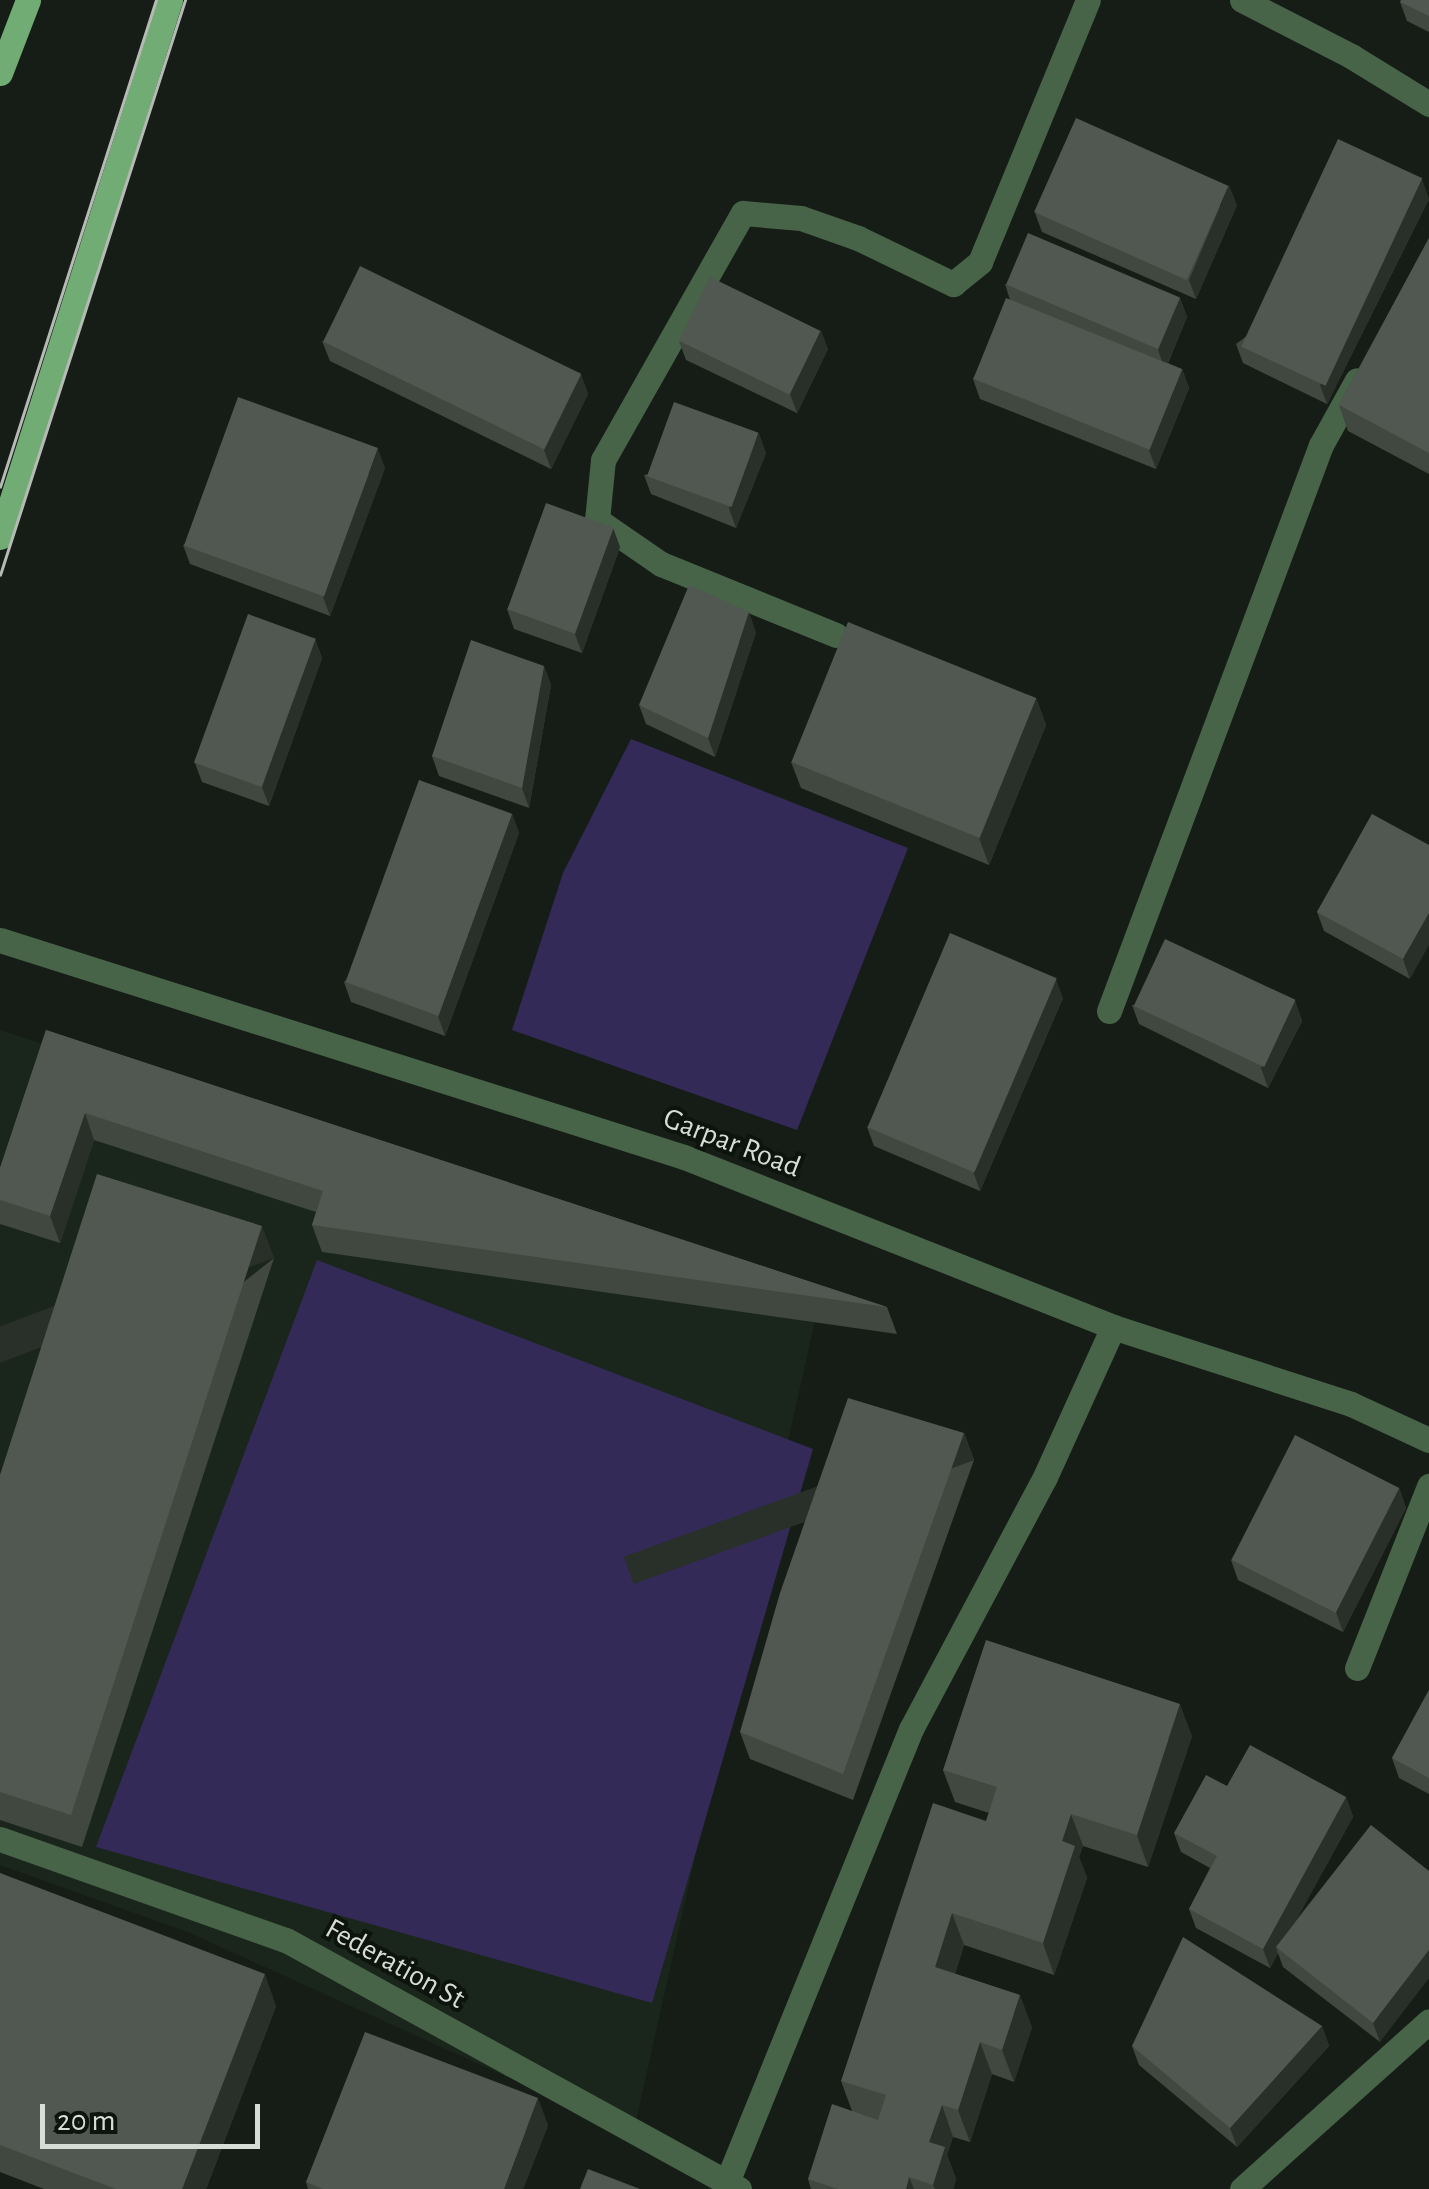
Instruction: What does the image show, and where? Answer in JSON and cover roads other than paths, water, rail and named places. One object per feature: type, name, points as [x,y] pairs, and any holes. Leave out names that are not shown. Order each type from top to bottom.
[{"type":"main road","points":[[0,73],[28,0]]},
{"type":"main road","points":[[0,537],[170,0]]},
{"type":"street","points":[[836,635],[661,564],[597,520],[603,460],[744,213],[801,218],[858,238],[953,284],[980,262],[1088,0]]},
{"type":"street","points":[[1242,0],[1351,56],[1429,104]]},
{"type":"street","points":[[1109,1012],[1321,445],[1366,363]]},
{"type":"street","name":"Garpar Road","points":[[0,940],[684,1157],[1114,1327],[1351,1404],[1429,1440]]},
{"type":"street","points":[[733,2186],[911,1729],[1046,1478],[1114,1327]]},
{"type":"street","points":[[1357,1668],[1429,1486]]},
{"type":"street","name":"Federation St","points":[[0,1839],[286,1940],[733,2186]]},
{"type":"street","points":[[1242,2189],[1429,2021]]},
{"type":"tram line","points":[[0,487],[156,0]]},
{"type":"tram line","points":[[0,575],[185,0]]}]
